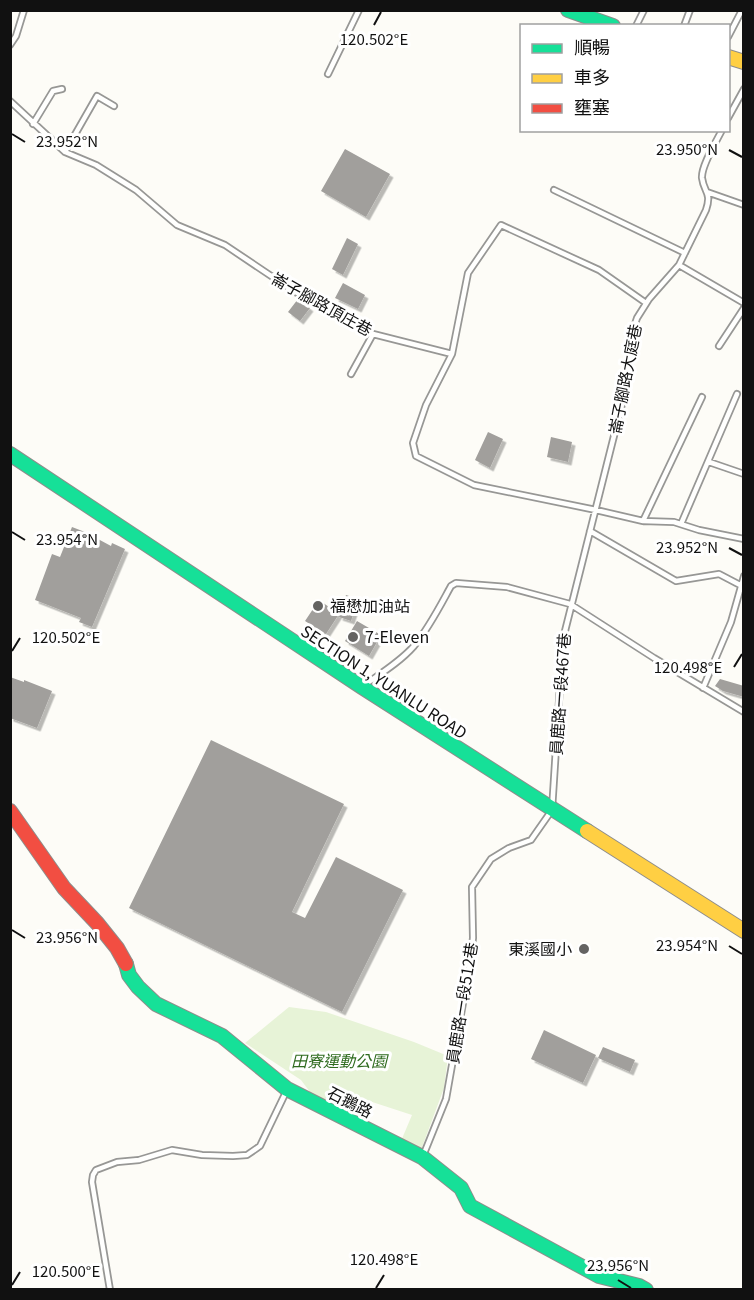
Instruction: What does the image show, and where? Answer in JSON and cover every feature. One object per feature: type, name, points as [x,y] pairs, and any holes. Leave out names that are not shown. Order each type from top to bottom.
[{"type":"main road","points":[[568,10],[596,15],[610,24]]},
{"type":"main road","name":"SECTION 1, YUANLU ROAD","points":[[10,454],[362,687],[744,931]]},
{"type":"main road","name":"石鵝路","points":[[10,811],[64,888],[117,948],[127,966],[129,975],[138,987],[156,1004],[222,1036],[287,1089],[422,1157],[460,1188],[470,1206],[598,1276],[639,1286],[646,1290]]},
{"type":"lane","points":[[10,45],[16,36],[24,10]]},
{"type":"lane","points":[[328,74],[358,10]]},
{"type":"lane","points":[[637,24],[644,10]]},
{"type":"lane","points":[[730,35],[742,10]]},
{"type":"lane","points":[[33,124],[53,92],[63,89]]},
{"type":"lane","points":[[730,116],[744,89]]},
{"type":"lane","points":[[65,153],[97,96],[114,106]]},
{"type":"lane","name":"崙子腳路頂庄巷","points":[[10,101],[65,153],[96,165],[136,190],[177,225],[225,245],[295,292],[352,317],[373,334],[452,354]]},
{"type":"lane","name":"崙子腳路大庭巷","points":[[596,510],[627,384],[631,336],[637,318],[646,303],[679,265],[706,210],[709,201],[701,176],[721,132]]},
{"type":"lane","points":[[554,190],[685,253]]},
{"type":"lane","points":[[707,192],[744,205]]},
{"type":"lane","points":[[646,303],[599,270],[501,225],[468,273],[452,354],[426,405],[413,443],[416,456],[474,486],[642,521],[674,522],[699,530],[744,539]]},
{"type":"lane","points":[[679,265],[744,305],[719,346]]},
{"type":"lane","points":[[351,374],[373,334]]},
{"type":"lane","points":[[681,524],[736,394]]},
{"type":"lane","points":[[642,521],[702,398]]},
{"type":"lane","points":[[709,462],[744,474]]},
{"type":"lane","name":"員鹿路一段467巷","points":[[552,810],[563,639],[570,604],[596,510]]},
{"type":"lane","points":[[590,531],[676,581],[719,574],[740,585]]},
{"type":"lane","points":[[703,688],[731,622],[744,576]]},
{"type":"lane","points":[[362,687],[414,646],[456,583],[507,587],[570,604],[744,712]]},
{"type":"lane","name":"員鹿路一段512巷","points":[[422,1157],[446,1099],[473,938],[472,887],[491,859],[509,848],[531,840],[552,810]]},
{"type":"lane","points":[[110,1290],[92,1182],[96,1170],[117,1162],[139,1160],[172,1150],[212,1155],[247,1155],[260,1146],[287,1089]]},
{"type":"green space","name":"田寮運動公園","points":[[289,1007],[326,1012],[448,1056],[444,1088],[421,1150],[401,1141],[412,1115],[363,1099],[353,1116],[313,1096],[301,1080],[245,1043]]},
{"type":"building","points":[[345,149],[390,174],[366,217],[321,191]]},
{"type":"building","points":[[347,238],[358,244],[343,275],[332,269]]},
{"type":"building","points":[[343,283],[365,295],[358,309],[335,298]]},
{"type":"building","points":[[298,299],[310,308],[300,321],[288,312]]},
{"type":"building","points":[[488,432],[503,439],[490,468],[475,460]]},
{"type":"building","points":[[551,437],[572,442],[568,462],[547,457]]},
{"type":"building","points":[[72,527],[111,546],[112,543],[125,549],[92,627],[79,622],[81,618],[35,600],[52,554],[60,557]]},
{"type":"building","points":[[346,595],[358,599],[351,621],[339,617]]},
{"type":"building","points":[[319,600],[339,614],[326,634],[305,621]]},
{"type":"building","points":[[357,621],[381,635],[369,656],[345,641]]},
{"type":"building","points":[[10,677],[52,691],[37,728],[10,718]]},
{"type":"building","points":[[720,679],[744,686],[744,697],[723,691],[715,686]]},
{"type":"building","points":[[211,740],[344,804],[292,912],[305,918],[336,857],[403,890],[342,1012],[129,908]]},
{"type":"building","points":[[544,1030],[596,1055],[583,1083],[531,1059]]},
{"type":"building","points":[[603,1047],[635,1060],[630,1072],[598,1058]]},
{"type":"traffic: fast","points":[[568,10],[607,24]]},
{"type":"traffic: fast","points":[[10,454],[362,687],[587,831]]},
{"type":"traffic: fast","points":[[126,964],[129,975],[156,1004],[222,1036],[287,1089],[422,1157],[461,1188],[470,1206],[599,1276],[639,1286],[646,1290]]},
{"type":"traffic: slow","points":[[730,58],[744,62]]},
{"type":"traffic: slow","points":[[587,831],[744,931]]},
{"type":"traffic: jam","points":[[10,811],[64,888],[97,923],[117,948],[126,964]]},
{"type":"place","name":"福懋加油站","points":[[318,606]]},
{"type":"place","name":"7-Eleven","points":[[353,637]]},
{"type":"place","name":"東溪國小","points":[[584,949]]}]
